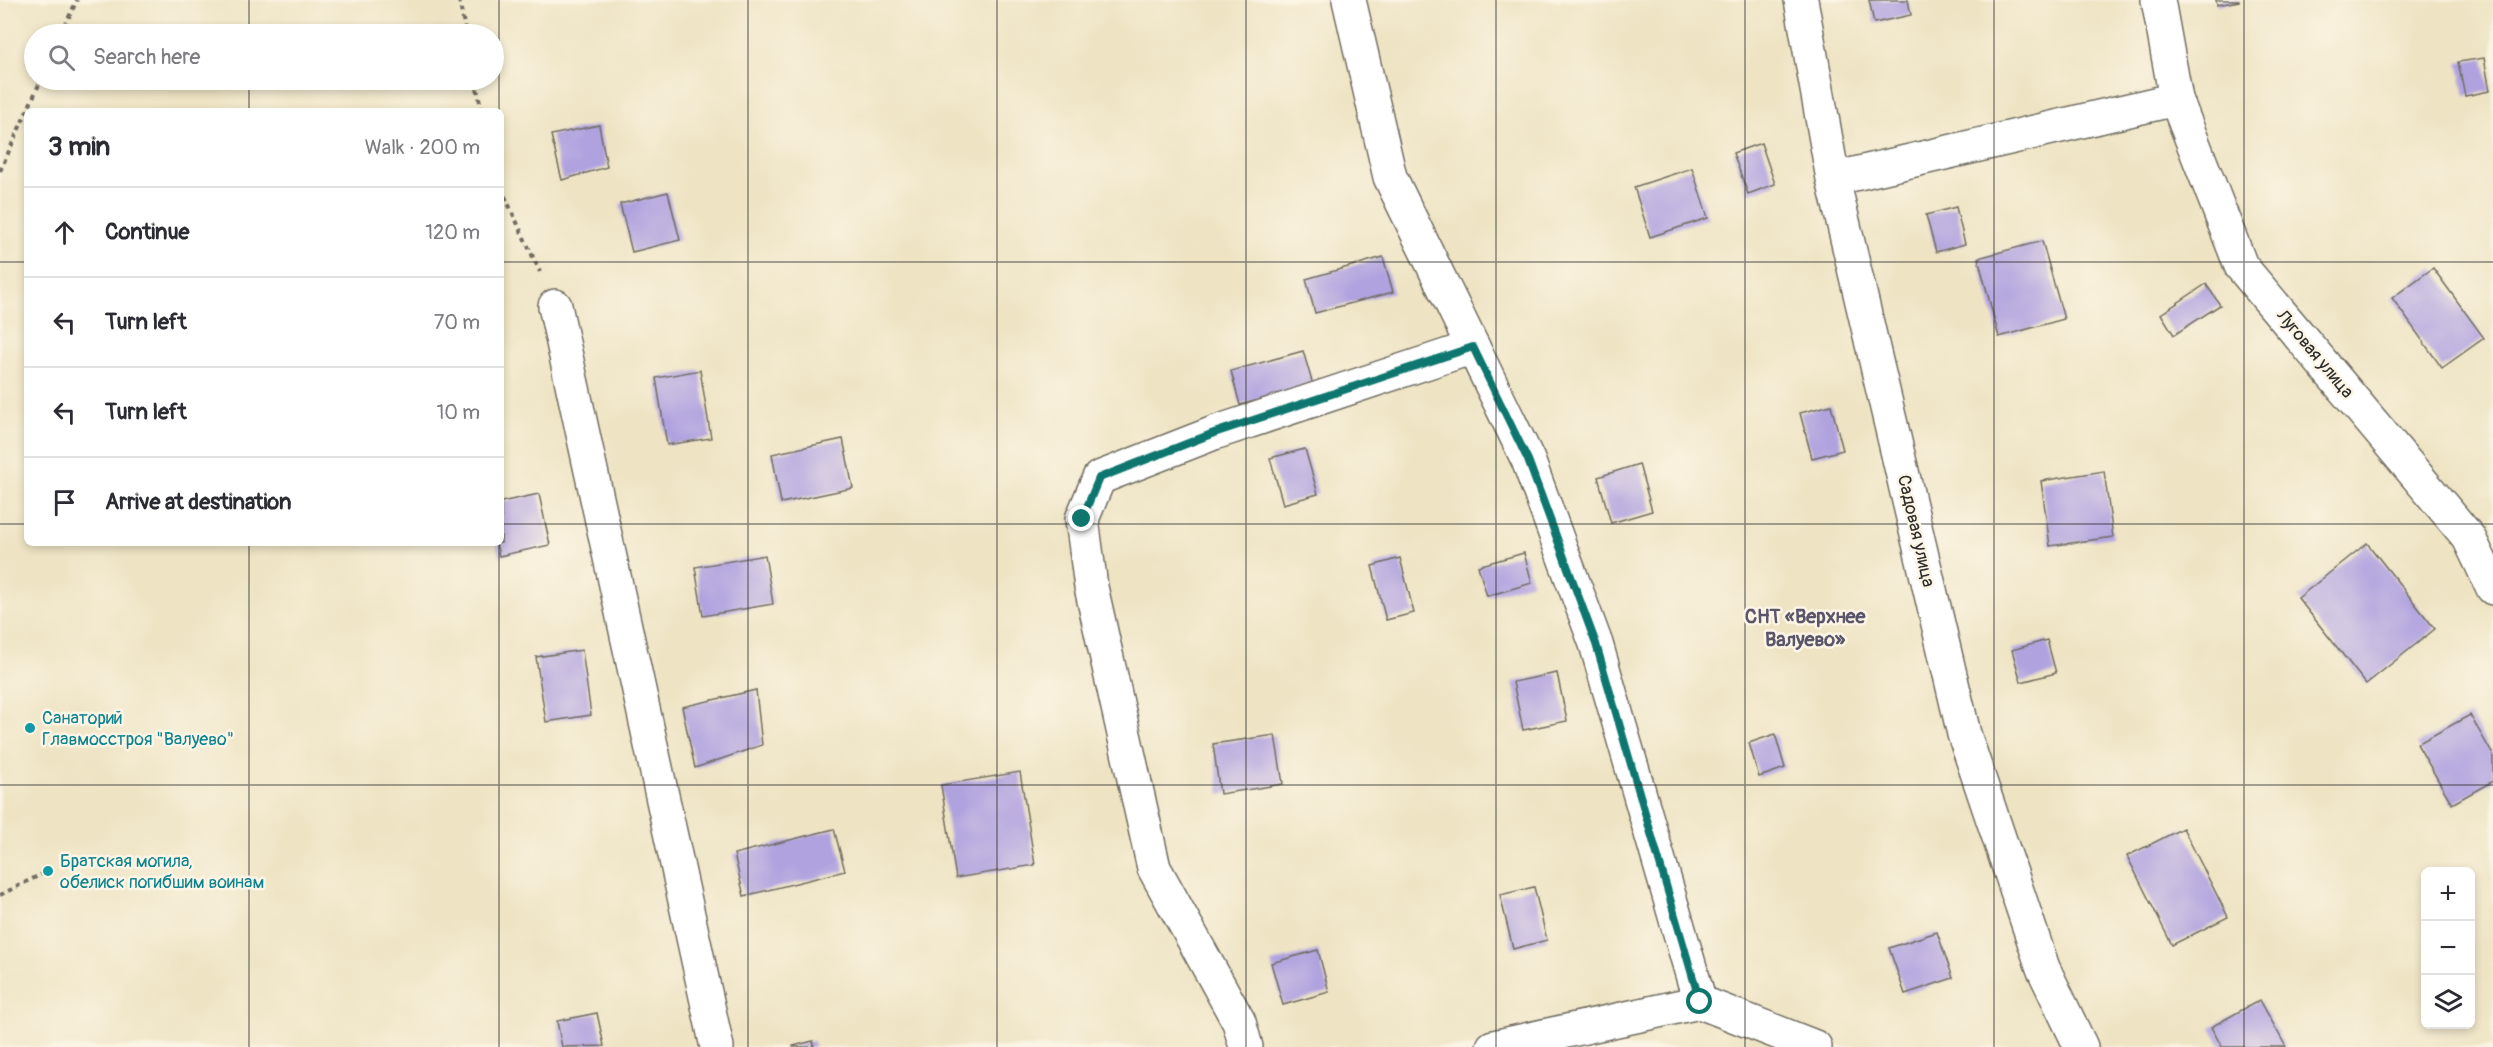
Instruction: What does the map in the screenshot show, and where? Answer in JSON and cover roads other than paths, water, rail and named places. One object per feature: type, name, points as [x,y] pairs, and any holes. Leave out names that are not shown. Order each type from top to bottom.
[{"type":"street","points":[[1349,0],[1390,177],[1528,460],[1596,644],[1700,1002]]},
{"type":"street","name":"Садовая улица","points":[[1802,0],[1833,178],[1964,734],[2043,968],[2081,1047]]},
{"type":"street","name":"Луговая улица","points":[[2158,0],[2176,99],[2241,266],[2469,538],[2493,588]]},
{"type":"street","points":[[1833,178],[2176,99]]},
{"type":"street","points":[[555,306],[717,1047]]},
{"type":"street","points":[[1246,1047],[1239,1022],[1154,868],[1092,587],[1082,519],[1099,478],[1214,433],[1473,347]]},
{"type":"street","points":[[1493,1047],[1700,1002],[1815,1047]]},
{"type":"place","name":"Санаторий Главмосстроя \"Валуево\"","points":[[30,728]]},
{"type":"place","name":"Братская могила, обелиск погибшим воинам","points":[[48,871]]},
{"type":"district","name":"СНТ «Верхнее Валуево»","points":[[1805,628]]}]
